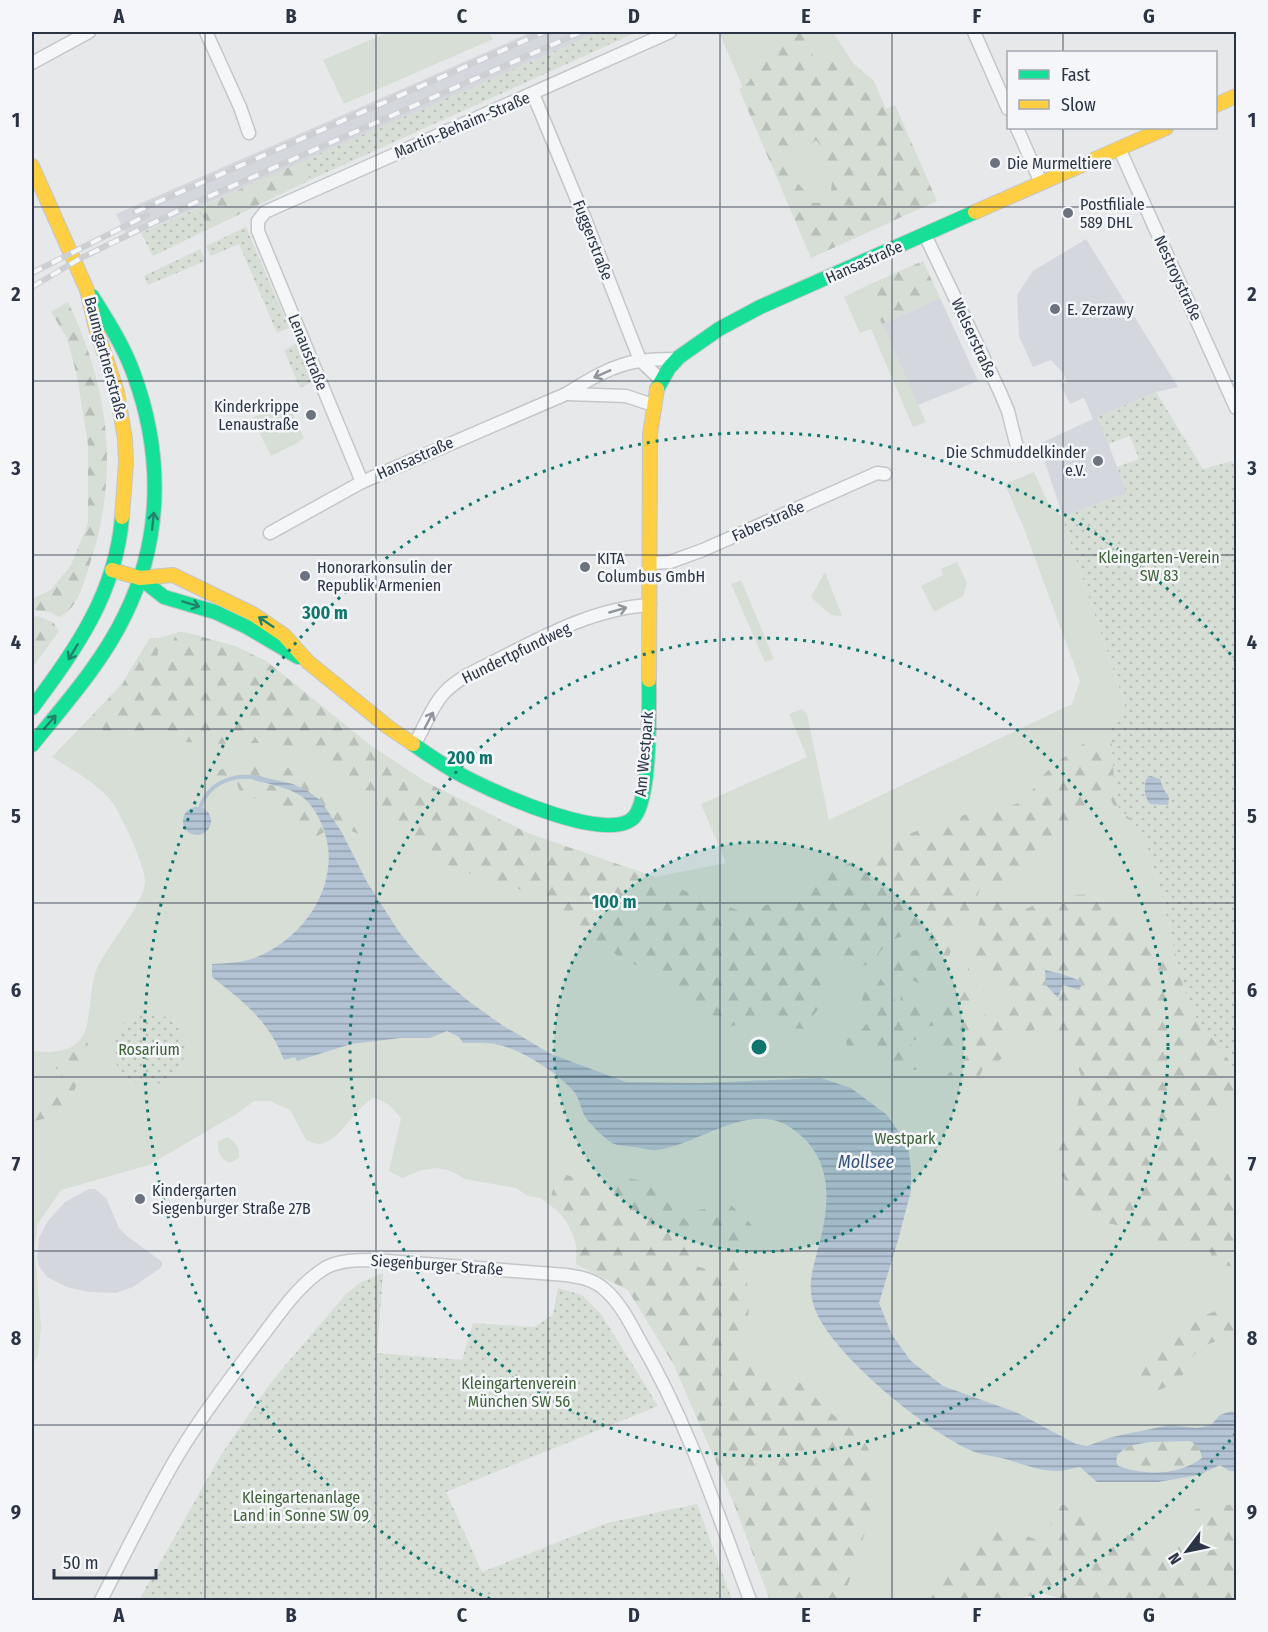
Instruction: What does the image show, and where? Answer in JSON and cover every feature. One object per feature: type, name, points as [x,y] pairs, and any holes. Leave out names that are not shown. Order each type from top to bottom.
[{"type":"street","points":[[32,63],[88,32]]},
{"type":"street","points":[[206,32],[240,107],[249,133]]},
{"type":"street","name":"Martin-Behaim-Straße","points":[[258,221],[265,212],[670,32]]},
{"type":"street","points":[[974,32],[1007,107]]},
{"type":"street","name":"Fuggerstraße","points":[[532,94],[640,360],[661,380]]},
{"type":"street","points":[[1217,104],[1236,96]]},
{"type":"street","points":[[1017,129],[1041,183]]},
{"type":"street","name":"Hansastraße","points":[[270,533],[362,482],[566,394],[586,381],[624,364],[640,360],[678,359],[709,335],[760,307],[1164,129]]},
{"type":"street","name":"Nestroystraße","points":[[1119,148],[1236,408]]},
{"type":"street","name":"Baumgartnerstraße","points":[[32,166],[87,290],[96,328],[117,392],[125,439],[126,487],[123,516],[112,570]]},
{"type":"street","name":"Lenaustraße","points":[[258,221],[258,231],[362,482]]},
{"type":"street","name":"Welserstraße","points":[[925,235],[1000,392],[1008,411],[1016,443]]},
{"type":"street","name":"Baumgartnerstraße","points":[[87,290],[110,321],[140,388],[150,424],[156,460],[154,512],[152,533],[140,578]]},
{"type":"street","name":"Am Westpark","points":[[140,578],[173,574],[232,603],[284,635],[308,662],[365,709],[442,764],[471,780],[548,813],[607,826],[623,823],[634,817],[644,796],[649,716],[650,438],[653,405],[661,380],[678,359]]},
{"type":"street","name":"Hansastraße","points":[[566,394],[594,393],[626,396],[653,405]]},
{"type":"street","name":"Faberstraße","points":[[650,563],[670,562],[703,550],[877,473],[885,474]]},
{"type":"street","points":[[32,708],[73,653],[101,600],[112,570]]},
{"type":"street","name":"Am Westpark","points":[[112,570],[140,578],[164,597],[215,612],[247,627],[308,662]]},
{"type":"street","points":[[32,744],[70,700],[100,658],[126,613],[140,578]]},
{"type":"street","name":"Hundertpfundweg","points":[[414,745],[443,694],[464,678],[540,638],[587,618],[630,606],[651,605]]},
{"type":"street","name":"Siegenburger Straße","points":[[101,1600],[178,1455],[239,1367],[287,1305],[303,1286],[326,1268],[346,1262],[374,1260],[574,1276],[592,1281],[606,1290],[626,1316],[678,1410],[750,1600]]},
{"type":"shaded area","points":[[532,32],[599,32],[128,238],[116,214]]},
{"type":"shaded area","points":[[1086,239],[1178,387],[1156,392],[1098,417],[1127,493],[1062,517],[1039,444],[1093,419],[1084,398],[1070,404],[1061,385],[1067,382],[1064,374],[1051,360],[1033,367],[1019,336],[1017,295],[1033,271]]},
{"type":"shaded area","points":[[940,298],[978,381],[918,405],[882,324]]},
{"type":"shaded area","points":[[89,1189],[95,1189],[106,1198],[119,1228],[127,1236],[162,1262],[159,1269],[133,1287],[116,1293],[88,1292],[67,1287],[47,1277],[39,1266],[37,1258],[39,1238],[48,1221],[65,1202]]},
{"type":"green space","points":[[389,32],[489,32],[493,39],[344,104],[323,60]]},
{"type":"green space","points":[[599,32],[637,32],[310,180],[303,161]]},
{"type":"green space","points":[[719,32],[833,32],[861,76],[891,132],[815,256]]},
{"type":"green space","points":[[783,32],[802,32],[814,58],[827,64],[847,58],[874,81],[886,109],[895,105],[937,201],[811,258],[739,89],[748,83],[759,65],[774,55],[775,41]],"holes":[[[816,140],[822,147],[817,155],[819,164],[833,170],[830,203],[810,203],[804,190],[791,175],[790,159]]]},
{"type":"green space","points":[[303,161],[310,180],[209,229],[198,208]]},
{"type":"green space","points":[[198,208],[209,229],[153,256],[141,233]]},
{"type":"green space","points":[[246,227],[289,328],[277,333],[239,244],[211,256],[206,246]]},
{"type":"green space","points":[[200,249],[205,261],[148,285],[144,276]]},
{"type":"green space","points":[[923,261],[940,298],[882,324],[866,286]]},
{"type":"green space","points":[[866,286],[926,422],[913,427],[871,329],[860,333],[844,297]]},
{"type":"green space","points":[[68,302],[83,336],[102,402],[107,469],[104,503],[97,538],[85,579],[74,605],[59,617],[50,612],[32,610],[32,597],[51,590],[71,565],[88,523],[88,445],[77,376],[67,338],[51,312]]},
{"type":"green space","points":[[296,344],[312,382],[300,388],[284,350]]},
{"type":"green space","name":"Kleingarten-Verein SW 83","points":[[1156,392],[1203,469],[1232,461],[1236,471],[1236,1070],[1196,1017],[1184,989],[1156,872],[1148,852],[1149,845],[1115,800],[1111,727],[1125,705],[1062,517],[1127,493],[1117,467],[1139,459],[1130,436],[1108,444],[1097,417]]},
{"type":"green space","points":[[288,403],[304,438],[271,456],[252,418]]},
{"type":"green space","name":"Westpark","points":[[1034,472],[1049,505],[1062,517],[1125,706],[1111,728],[1113,741],[1133,821],[1150,845],[1148,852],[1156,872],[1184,989],[1236,1070],[1236,1600],[1066,1600],[1042,1593],[1012,1600],[770,1600],[733,1501],[674,1365],[628,1290],[576,1264],[578,1247],[567,1222],[560,1212],[540,1198],[528,1196],[516,1188],[465,1179],[451,1171],[437,1168],[422,1170],[402,1178],[389,1171],[401,1119],[389,1106],[373,1098],[334,1137],[320,1144],[306,1140],[290,1110],[270,1101],[254,1101],[238,1113],[149,1165],[61,1190],[37,1225],[35,1252],[41,1327],[38,1355],[32,1366],[32,1051],[66,1050],[76,1045],[81,1039],[88,1021],[96,971],[139,900],[145,880],[136,850],[113,803],[96,786],[52,757],[121,685],[150,638],[184,632],[235,646],[266,661],[370,745],[424,781],[530,834],[655,877],[726,863],[701,804],[807,757],[789,714],[802,709],[807,714],[829,820],[1072,704],[1080,681],[1025,531],[1005,484]]},
{"type":"green space","points":[[957,562],[967,583],[963,596],[934,612],[921,586],[943,575],[941,569]]},
{"type":"green space","points":[[825,572],[842,616],[831,615],[811,597]]},
{"type":"green space","points":[[741,580],[774,659],[765,662],[731,584]]},
{"type":"green space","points":[[37,616],[53,622],[59,631],[32,668],[32,617]]},
{"type":"green space","points":[[177,632],[235,646],[266,661],[370,745],[424,781],[488,814],[530,834],[655,877],[740,911],[754,910],[779,900],[900,837],[978,811],[1011,806],[1029,798],[1038,781],[1045,774],[1083,744],[1102,757],[1113,741],[1115,800],[1119,808],[1133,821],[1118,815],[1108,793],[1096,796],[1068,831],[1037,854],[1001,904],[1013,915],[1054,896],[1094,894],[1124,914],[1166,959],[1172,938],[1184,989],[1196,1017],[1236,1070],[1236,1108],[1233,1103],[1199,1122],[1233,1183],[1236,1181],[1236,1267],[1215,1264],[1207,1244],[1178,1240],[1166,1246],[1139,1229],[1101,1222],[1088,1214],[1055,1166],[1052,1146],[1073,1123],[1083,1082],[1068,1036],[1043,1025],[1029,1033],[1019,1032],[995,1044],[1004,1056],[999,1061],[983,1068],[978,1081],[963,1081],[956,1089],[947,1091],[943,1083],[949,1073],[971,1051],[986,1010],[1009,1010],[1008,989],[992,987],[993,956],[985,960],[973,995],[964,1010],[969,1027],[967,1036],[956,1051],[936,1052],[934,1044],[943,1038],[937,1025],[925,1027],[922,1037],[909,1042],[922,1060],[920,1069],[898,1072],[887,1064],[888,1049],[873,1054],[847,1048],[846,1040],[860,1032],[870,1019],[862,1001],[866,980],[881,979],[899,1006],[901,996],[911,992],[933,1009],[944,1008],[954,1001],[967,973],[981,916],[996,888],[981,885],[973,911],[960,921],[946,966],[933,982],[923,985],[886,968],[891,955],[922,949],[932,935],[919,932],[890,940],[879,953],[877,961],[857,968],[840,962],[838,954],[827,962],[827,975],[816,992],[823,1003],[813,1016],[817,1024],[812,1029],[781,1028],[776,1022],[752,1022],[727,1027],[677,985],[621,958],[531,893],[456,869],[427,855],[380,805],[342,773],[316,755],[290,746],[259,743],[216,744],[171,741],[153,729],[114,736],[87,721],[122,685],[150,638],[159,639],[157,662],[163,665]]},
{"type":"green space","points":[[251,759],[271,762],[305,775],[348,808],[374,836],[372,839],[340,829],[321,801],[255,775],[253,780],[288,791],[305,801],[324,832],[315,838],[311,837],[295,817],[284,809],[278,797],[273,793],[261,792],[254,799],[241,795],[237,784],[230,785],[226,789],[213,783],[216,771],[233,766],[250,769]]},
{"type":"green space","name":"Rosarium","points":[[156,1013],[175,1023],[183,1035],[185,1049],[183,1063],[175,1075],[163,1083],[142,1085],[123,1075],[115,1063],[113,1042],[123,1023],[135,1015]]},
{"type":"green space","points":[[84,1034],[88,1045],[71,1103],[65,1111],[58,1115],[32,1122],[32,1110],[60,1087],[59,1082],[64,1066],[54,1070],[50,1064],[57,1056],[54,1051],[72,1047]]},
{"type":"green space","points":[[228,1137],[239,1151],[239,1158],[230,1163],[220,1155],[218,1149],[218,1141]]},
{"type":"green space","points":[[561,1173],[573,1177],[577,1174],[587,1174],[596,1182],[629,1178],[645,1182],[691,1225],[698,1252],[694,1258],[695,1266],[716,1271],[723,1259],[714,1230],[699,1210],[730,1204],[753,1226],[742,1271],[749,1300],[742,1351],[762,1369],[808,1388],[823,1406],[860,1436],[869,1450],[874,1467],[872,1505],[844,1600],[770,1600],[733,1501],[674,1365],[628,1290],[576,1264],[576,1246],[572,1230],[549,1204],[555,1182]]},
{"type":"green space","points":[[383,1273],[377,1353],[462,1360],[473,1323],[534,1327],[553,1315],[558,1288],[582,1295],[601,1314],[658,1406],[446,1492],[482,1572],[607,1523],[697,1504],[732,1600],[139,1600],[221,1455],[272,1381],[346,1294],[361,1282]]},
{"type":"green space","points":[[1236,1306],[1236,1337],[1215,1342],[1200,1349],[1189,1361],[1180,1382],[1159,1390],[1144,1390],[1136,1384],[1137,1370],[1143,1360],[1166,1338],[1195,1320],[1224,1308]]},
{"type":"green space","points":[[1190,1441],[1199,1447],[1203,1458],[1182,1469],[1149,1473],[1116,1465],[1117,1455],[1128,1446],[1149,1442]]},
{"type":"green space","points":[[1236,1504],[1236,1600],[1066,1600],[1042,1593],[1012,1600],[930,1600],[948,1575],[951,1565],[954,1562],[969,1560],[990,1533],[1000,1529],[1010,1530],[1060,1547],[1049,1519],[1053,1509],[1062,1505],[1083,1509],[1103,1525],[1155,1546],[1193,1534],[1195,1509]]},
{"type":"water","name":"Mollsee","points":[[254,775],[293,784],[308,791],[321,801],[341,831],[367,882],[399,932],[417,954],[471,1003],[502,1025],[551,1054],[626,1082],[700,1083],[821,1078],[851,1088],[887,1115],[908,1145],[911,1191],[879,1303],[892,1335],[911,1361],[943,1386],[1018,1413],[1076,1444],[1087,1446],[1112,1437],[1170,1425],[1197,1428],[1211,1425],[1220,1415],[1232,1411],[1236,1413],[1236,1471],[1229,1471],[1220,1465],[1199,1475],[1158,1482],[1097,1482],[1080,1467],[1061,1471],[1045,1470],[978,1453],[935,1430],[909,1411],[858,1367],[821,1322],[813,1303],[811,1288],[812,1274],[823,1229],[826,1183],[816,1154],[807,1142],[794,1130],[778,1121],[761,1119],[744,1121],[657,1150],[617,1145],[598,1132],[584,1115],[577,1096],[569,1086],[540,1064],[508,1047],[486,1043],[463,1043],[459,1037],[447,1031],[430,1038],[400,1038],[351,1044],[297,1061],[295,1057],[284,1060],[263,1023],[245,1004],[212,977],[212,964],[252,959],[275,948],[291,936],[316,906],[324,888],[328,869],[328,850],[320,821],[305,799],[284,788],[253,780]],"holes":[[[1190,1441],[1199,1447],[1202,1458],[1193,1464],[1172,1471],[1138,1471],[1116,1465],[1117,1455],[1128,1446],[1149,1442]]]},
{"type":"water","points":[[1151,776],[1160,779],[1169,798],[1168,805],[1150,804],[1148,801],[1145,786],[1146,779]]},
{"type":"water","points":[[197,807],[207,811],[211,821],[207,831],[197,835],[187,831],[183,821],[187,811]]},
{"type":"water","points":[[1045,970],[1083,982],[1079,990],[1063,985],[1058,998],[1046,985]]},
{"type":"waterway","points":[[200,809],[208,793],[222,782],[239,777],[258,778]]},
{"type":"railway","points":[[135,212],[544,32]]},
{"type":"railway","points":[[32,287],[81,258],[194,203],[581,32]]},
{"type":"railway","points":[[32,273],[147,215]]},
{"type":"traffic: fast","points":[[657,389],[669,368],[679,357],[719,329],[760,307],[975,212]]},
{"type":"traffic: fast","points":[[32,745],[82,683],[116,633],[137,586],[152,525],[154,464],[143,402],[124,352],[92,296]]},
{"type":"traffic: fast","points":[[32,708],[64,664],[91,619],[112,571],[122,517]]},
{"type":"traffic: fast","points":[[140,578],[164,597],[215,612],[247,627],[298,657]]},
{"type":"traffic: fast","points":[[413,744],[463,776],[505,796],[580,821],[604,825],[622,824],[635,816],[644,790],[649,730],[649,680]]},
{"type":"traffic: slow","points":[[1217,105],[1236,96]]},
{"type":"traffic: slow","points":[[975,212],[1164,129]]},
{"type":"traffic: slow","points":[[32,166],[87,290],[96,328],[117,392],[125,439],[126,463],[122,517]]},
{"type":"traffic: slow","points":[[649,680],[650,434],[657,389]]},
{"type":"traffic: slow","points":[[112,570],[140,578],[173,575],[253,614],[284,635],[308,662],[388,727],[413,744]]},
{"type":"place","name":"Die Murmeltiere","points":[[995,163]]},
{"type":"place","name":"Postfiliale 589 DHL","points":[[1068,213]]},
{"type":"place","name":"E. Zerzawy","points":[[1055,309]]},
{"type":"place","name":"Kinderkrippe Lenaustraße","points":[[311,415]]},
{"type":"place","name":"Die Schmuddelkinder e.V.","points":[[1098,461]]},
{"type":"place","name":"KITA Columbus GmbH","points":[[585,567]]},
{"type":"place","name":"Honorarkonsulin der Republik Armenien","points":[[305,576]]},
{"type":"place","name":"Kindergarten Siegenburger Straße 27B","points":[[140,1199]]},
{"type":"park label","name":"Kleingartenverein München SW 56","points":[[519,1392]]},
{"type":"park label","name":"Kleingartenanlage Land in Sonne SW 09","points":[[301,1506]]}]
